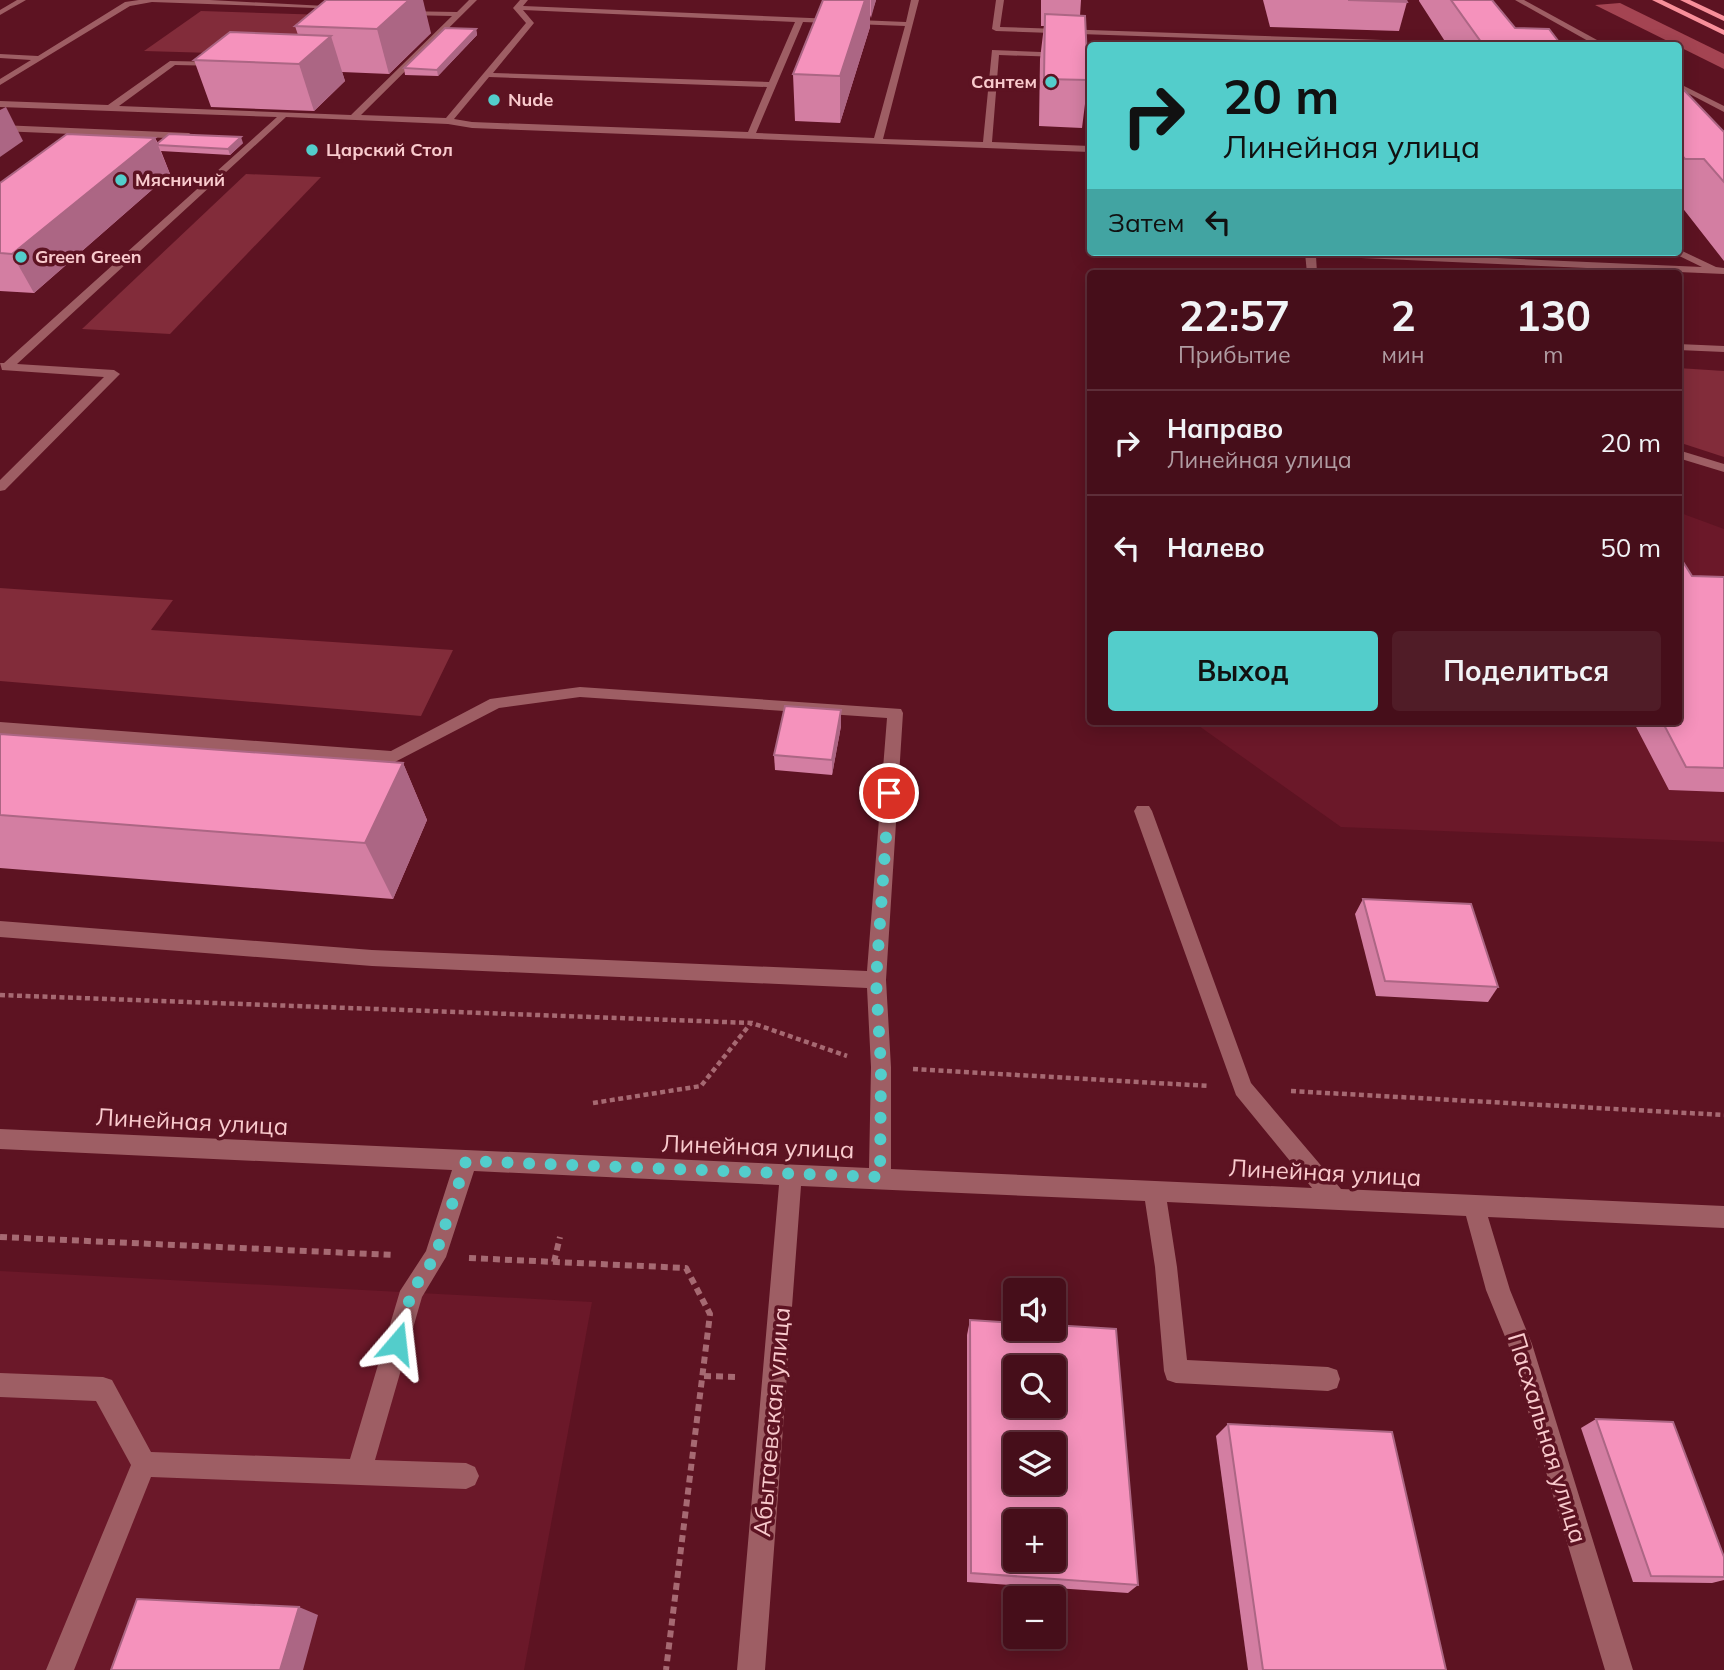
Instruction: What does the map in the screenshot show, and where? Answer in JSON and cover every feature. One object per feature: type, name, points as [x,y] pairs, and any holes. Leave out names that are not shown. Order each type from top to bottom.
[{"type":"main road","points":[[1656,0],[1724,33]]},
{"type":"main road","points":[[1684,0],[1724,19]]},
{"type":"street","points":[[0,13],[22,0]]},
{"type":"street","points":[[0,83],[128,4],[152,0],[349,7]]},
{"type":"street","points":[[354,117],[473,0]]},
{"type":"street","points":[[517,8],[524,0]]},
{"type":"street","points":[[878,141],[915,0]]},
{"type":"street","points":[[987,145],[1000,0]]},
{"type":"street","points":[[1519,0],[1597,42]]},
{"type":"street","points":[[517,8],[909,24]]},
{"type":"street","points":[[448,121],[530,23],[517,8]]},
{"type":"street","points":[[397,13],[459,14]]},
{"type":"street","points":[[751,135],[800,20]]},
{"type":"street","points":[[996,29],[1383,42]]},
{"type":"street","points":[[995,52],[1087,56]]},
{"type":"street","points":[[0,56],[40,58]]},
{"type":"street","points":[[110,108],[173,63],[226,64]]},
{"type":"street","points":[[487,75],[772,85]]},
{"type":"street","points":[[1682,87],[1724,109]]},
{"type":"street","points":[[0,104],[1087,149]]},
{"type":"street","points":[[118,117],[128,109]]},
{"type":"street","points":[[3,366],[285,114]]},
{"type":"street","points":[[1713,116],[1724,116]]},
{"type":"street","points":[[86,140],[107,124]]},
{"type":"street","points":[[0,128],[203,137]]},
{"type":"street","points":[[243,139],[256,139]]},
{"type":"street","points":[[1682,254],[1723,271]]},
{"type":"street","points":[[1379,256],[1723,271]]},
{"type":"street","points":[[1682,347],[1724,349]]},
{"type":"street","points":[[0,487],[114,374],[3,366]]},
{"type":"street","points":[[1682,455],[1724,468]]},
{"type":"street","points":[[0,728],[393,757],[496,703],[580,692],[894,713],[876,980],[881,1067],[880,1177]]},
{"type":"street","points":[[1143,811],[1243,1088],[1336,1200]]},
{"type":"street","points":[[0,929],[372,958],[876,980]]},
{"type":"street","name":"Линейная улица","points":[[0,1139],[1724,1217]]},
{"type":"street","points":[[358,1472],[412,1291],[435,1257],[466,1161]]},
{"type":"street","name":"Абытаевская улица","points":[[751,1670],[791,1175]]},
{"type":"street","points":[[1154,1191],[1166,1267],[1176,1371],[1328,1380]]},
{"type":"street","name":"Пасхальная улица","points":[[1474,1206],[1498,1290],[1520,1344],[1619,1670]]},
{"type":"street","points":[[0,1385],[103,1389],[144,1464]]},
{"type":"street","points":[[144,1464],[466,1476]]},
{"type":"street","points":[[60,1670],[144,1464]]},
{"type":"path","points":[[593,1103],[701,1086],[752,1023]]},
{"type":"path","points":[[0,1237],[686,1268],[710,1314],[705,1376],[666,1670]]},
{"type":"path","points":[[554,1262],[560,1237]]},
{"type":"path","points":[[705,1376],[743,1377]]},
{"type":"shaded area","points":[[1620,3],[1724,54],[1724,69],[1682,48],[1682,42],[1670,42],[1595,5]]},
{"type":"shaded area","points":[[201,11],[328,15],[279,55],[144,51]]},
{"type":"shaded area","points":[[246,174],[321,177],[170,334],[82,329]]},
{"type":"shaded area","points":[[1682,368],[1724,371],[1724,457],[1682,443]]},
{"type":"shaded area","points":[[1682,513],[1724,529],[1724,842],[1341,827],[1198,725],[1682,725]]},
{"type":"shaded area","points":[[0,588],[173,600],[151,630],[453,650],[421,716],[0,681]]},
{"type":"shaded area","points":[[0,1271],[592,1302],[524,1670],[0,1670]]},
{"type":"building","points":[[326,0],[409,0],[377,29],[295,26]]},
{"type":"building","points":[[823,0],[865,0],[840,76],[793,74]]},
{"type":"building","points":[[1348,0],[1406,0],[1407,2]]},
{"type":"building","points":[[1451,0],[1492,0],[1515,28],[1549,29],[1559,42],[1481,42]]},
{"type":"building","points":[[1045,14],[1085,16],[1087,80],[1044,79]]},
{"type":"building","points":[[445,28],[476,29],[437,70],[404,68]]},
{"type":"building","points":[[230,32],[331,36],[299,64],[194,60]]},
{"type":"building","points":[[1682,88],[1724,132],[1724,182],[1704,159],[1685,159],[1682,156]]},
{"type":"building","points":[[67,134],[155,138],[12,254],[0,253],[0,183]]},
{"type":"building","points":[[169,134],[241,137],[228,149],[158,145]]},
{"type":"building","points":[[1682,560],[1692,576],[1724,577],[1724,768],[1686,767],[1664,725],[1682,725]]},
{"type":"building","points":[[785,706],[841,710],[832,760],[774,755]]},
{"type":"building","points":[[0,734],[403,763],[365,843],[0,815]]},
{"type":"building","points":[[1363,899],[1471,904],[1498,987],[1385,981]]},
{"type":"building","points":[[970,1320],[1003,1322],[1003,1341],[1066,1341],[1066,1326],[1116,1329],[1138,1585],[971,1573]]},
{"type":"building","points":[[1596,1419],[1673,1422],[1724,1557],[1724,1577],[1651,1576]]},
{"type":"building","points":[[1228,1424],[1392,1432],[1446,1670],[1263,1670]]},
{"type":"building","points":[[137,1599],[299,1607],[280,1670],[111,1670]]},
{"type":"place","name":"Сантем","points":[[1051,82]]},
{"type":"place","name":"Nude","points":[[494,100]]},
{"type":"place","name":"Царский Стол","points":[[312,150]]},
{"type":"place","name":"Мясничий","points":[[121,180]]},
{"type":"place","name":"Green Green","points":[[21,257]]},
{"type":"route","points":[[397,1343],[412,1291],[435,1257],[466,1161],[880,1177],[881,1067],[876,980],[889,793]]}]
